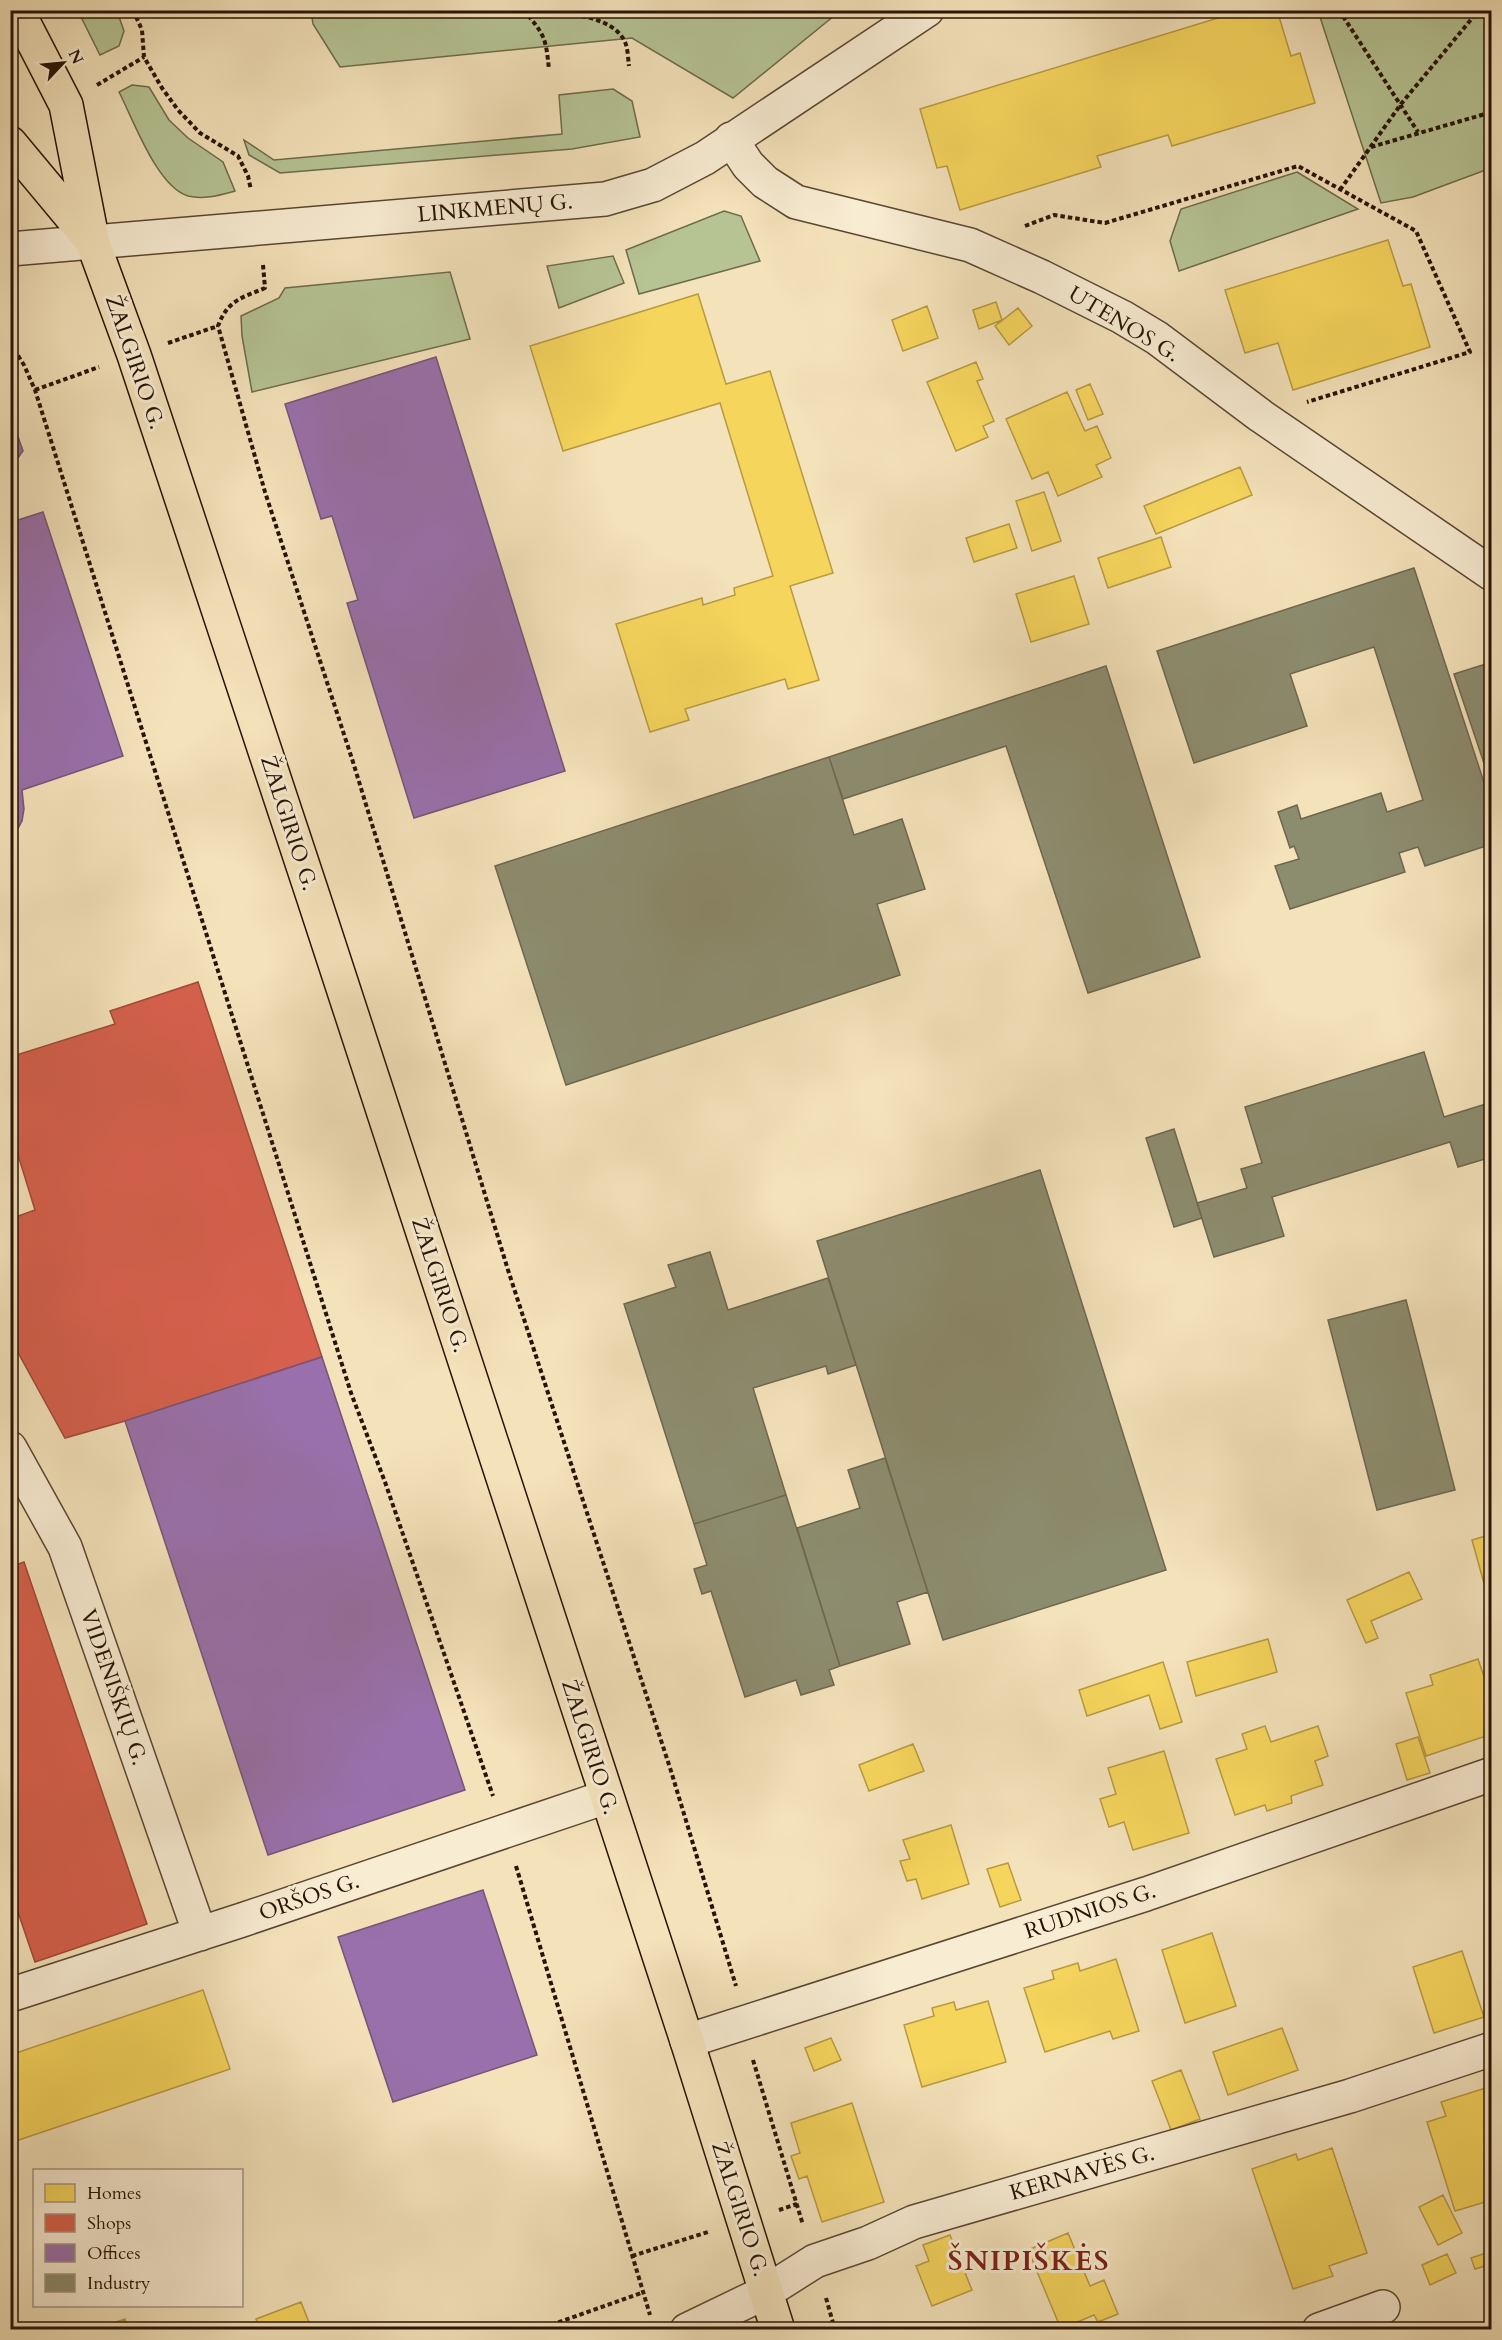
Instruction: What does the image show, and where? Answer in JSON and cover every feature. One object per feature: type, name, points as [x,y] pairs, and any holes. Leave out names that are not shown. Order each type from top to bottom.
[{"type":"main road","name":"ŽALGIRIO G.","points":[[17,10],[66,105],[93,243],[134,355],[294,840],[687,2041],[778,2330]]},
{"type":"main road","name":"ŽALGIRIO G.","points":[[10,143],[93,243]]},
{"type":"street","name":"LINKMENŲ G.","points":[[10,249],[605,199],[653,185],[705,158],[927,10]]},
{"type":"street","name":"UTENOS G.","points":[[731,140],[748,165],[765,182],[796,202],[970,245],[1042,277],[1130,322],[1156,338],[1261,416],[1491,574]]},
{"type":"street","name":"VIDENIŠKIŲ G.","points":[[10,1448],[65,1547],[200,1934]]},
{"type":"street","name":"RUDNIOS G.","points":[[687,2041],[1146,1894],[1491,1774]]},
{"type":"street","name":"ORŠOS G.","points":[[10,1995],[200,1934],[606,1797]]},
{"type":"street","name":"KERNAVĖS G.","points":[[687,2330],[766,2292],[815,2261],[868,2243],[914,2222],[1350,2096],[1491,2049]]},
{"type":"street","points":[[1319,2330],[1383,2307]]},
{"type":"path","points":[[134,10],[142,30],[144,57],[172,102],[200,133],[238,156],[248,176],[260,229],[265,288],[234,301],[224,310],[218,326],[265,492],[353,762],[508,1270],[671,1771],[747,2022],[749,2046],[835,2330]]},
{"type":"path","points":[[523,10],[540,28],[546,43],[549,70]]},
{"type":"path","points":[[537,10],[588,16],[613,28],[625,42],[629,66]]},
{"type":"path","points":[[1339,10],[1418,132]]},
{"type":"path","points":[[1340,190],[1401,104],[1479,10]]},
{"type":"path","points":[[1484,10],[1491,34]]},
{"type":"path","points":[[1371,147],[1491,112]]},
{"type":"path","points":[[970,245],[1054,215],[1105,223],[1298,166],[1416,231],[1470,352],[1261,416]]},
{"type":"path","points":[[10,343],[24,365],[35,390],[215,955],[351,1393],[385,1482],[505,1830],[652,2320]]},
{"type":"path","points":[[35,390],[77,374]]},
{"type":"path","points":[[537,2330],[644,2292]]},
{"type":"green space","points":[[311,10],[840,11],[733,98],[632,38],[340,67],[313,24]]},
{"type":"green space","points":[[78,11],[117,11],[124,31],[119,46],[100,55]]},
{"type":"green space","points":[[1318,11],[1491,11],[1491,168],[1413,197],[1381,203]]},
{"type":"green space","points":[[132,85],[149,87],[169,120],[188,138],[223,162],[235,191],[194,197],[177,190],[166,180],[147,151],[119,92]]},
{"type":"green space","points":[[613,89],[632,101],[640,137],[572,149],[280,173],[249,155],[244,140],[274,160],[562,134],[559,95]]},
{"type":"green space","points":[[1297,172],[1358,209],[1179,271],[1170,241],[1181,209]]},
{"type":"green space","points":[[724,211],[741,216],[760,261],[639,294],[626,250]]},
{"type":"green space","points":[[613,256],[624,283],[559,308],[547,266]]},
{"type":"green space","points":[[450,272],[470,339],[252,392],[242,336],[241,316],[279,298],[285,288]]},
{"type":"building: Homes","points":[[1244,10],[1277,10],[1291,56],[1300,53],[1315,103],[1172,146],[1168,135],[1097,156],[1101,167],[960,210],[947,166],[937,168],[920,109]]},
{"type":"building: Homes","points":[[1388,240],[1403,286],[1411,284],[1430,347],[1293,390],[1278,343],[1245,353],[1225,290]]},
{"type":"building: Homes","points":[[698,294],[726,384],[770,371],[833,573],[790,586],[819,680],[788,689],[785,679],[685,709],[689,720],[650,732],[616,624],[702,598],[703,605],[735,595],[734,588],[773,576],[720,403],[563,451],[530,346]]},
{"type":"building: Homes","points":[[996,302],[1002,320],[979,329],[973,310]]},
{"type":"building: Homes","points":[[927,306],[938,338],[903,351],[892,320]]},
{"type":"building: Homes","points":[[1018,308],[1032,326],[1009,345],[995,326]]},
{"type":"building: Homes","points":[[976,362],[983,379],[977,381],[994,421],[983,426],[988,437],[956,451],[927,382]]},
{"type":"building: Homes","points":[[1090,384],[1103,414],[1088,420],[1076,390]]},
{"type":"building: Homes","points":[[1067,392],[1085,431],[1097,426],[1111,458],[1096,465],[1102,477],[1058,496],[1048,472],[1032,479],[1006,419]]},
{"type":"building: Homes","points":[[1240,467],[1252,495],[1156,534],[1144,506]]},
{"type":"building: Homes","points":[[1044,492],[1061,541],[1032,551],[1016,501]]},
{"type":"building: Homes","points":[[1009,524],[1017,548],[974,562],[966,538]]},
{"type":"building: Homes","points":[[1161,537],[1171,567],[1108,588],[1098,558]]},
{"type":"building: Homes","points":[[1074,576],[1089,624],[1031,642],[1016,594]]},
{"type":"building: Homes","points":[[1492,1534],[1492,1585],[1485,1587],[1472,1540]]},
{"type":"building: Homes","points":[[1409,1572],[1422,1599],[1371,1621],[1378,1638],[1366,1643],[1347,1600]]},
{"type":"building: Homes","points":[[1268,1639],[1277,1672],[1196,1696],[1187,1662]]},
{"type":"building: Homes","points":[[1478,1659],[1492,1700],[1492,1734],[1426,1756],[1406,1693],[1433,1685],[1430,1675]]},
{"type":"building: Homes","points":[[1163,1662],[1182,1722],[1160,1729],[1149,1695],[1087,1716],[1079,1690]]},
{"type":"building: Homes","points":[[1265,1726],[1271,1742],[1318,1726],[1328,1756],[1315,1761],[1323,1785],[1291,1796],[1292,1803],[1267,1811],[1265,1805],[1235,1815],[1216,1759],[1247,1749],[1242,1734]]},
{"type":"building: Homes","points":[[1418,1737],[1430,1773],[1407,1780],[1396,1744]]},
{"type":"building: Homes","points":[[913,1744],[924,1771],[869,1791],[859,1765]]},
{"type":"building: Homes","points":[[1164,1751],[1189,1833],[1133,1850],[1124,1822],[1109,1827],[1100,1799],[1116,1794],[1108,1768]]},
{"type":"building: Homes","points":[[951,1825],[969,1884],[922,1899],[916,1879],[907,1881],[900,1861],[910,1859],[903,1840]]},
{"type":"building: Homes","points":[[1008,1863],[1021,1900],[1000,1907],[987,1869]]},
{"type":"building: Homes","points":[[1212,1933],[1236,2006],[1185,2023],[1162,1950]]},
{"type":"building: Homes","points":[[1462,1951],[1484,2017],[1434,2033],[1413,1967]]},
{"type":"building: Homes","points":[[1116,1959],[1139,2031],[1113,2039],[1110,2031],[1045,2052],[1024,1988],[1054,1979],[1052,1971],[1078,1963],[1080,1971]]},
{"type":"building: Homes","points":[[203,1990],[230,2069],[10,2143],[10,2055]]},
{"type":"building: Homes","points":[[988,2001],[1006,2062],[922,2087],[904,2025],[934,2016],[932,2008],[954,2002],[956,2010]]},
{"type":"building: Homes","points":[[1282,2028],[1298,2070],[1228,2095],[1213,2052]]},
{"type":"building: Homes","points":[[831,2038],[841,2060],[814,2071],[805,2048]]},
{"type":"building: Homes","points":[[1181,2070],[1200,2119],[1171,2130],[1152,2081]]},
{"type":"building: Homes","points":[[1492,2086],[1492,2200],[1455,2211],[1427,2122],[1446,2116],[1441,2102]]},
{"type":"building: Homes","points":[[852,2103],[884,2202],[822,2222],[807,2176],[799,2179],[791,2156],[800,2153],[791,2123]]},
{"type":"building: Homes","points":[[1332,2148],[1367,2253],[1329,2266],[1333,2276],[1293,2289],[1252,2169],[1296,2154],[1298,2160]]},
{"type":"building: Homes","points":[[1443,2195],[1462,2233],[1438,2245],[1419,2207]]},
{"type":"building: Homes","points":[[1068,2233],[1090,2286],[1104,2280],[1118,2314],[1098,2322],[1094,2315],[1061,2329],[1028,2250]]},
{"type":"building: Homes","points":[[950,2235],[972,2290],[932,2306],[916,2266],[929,2261],[923,2245]]},
{"type":"building: Homes","points":[[1492,2251],[1492,2264],[1475,2269],[1471,2258]]},
{"type":"building: Homes","points":[[1447,2254],[1456,2273],[1430,2285],[1422,2265]]},
{"type":"building: Homes","points":[[301,2302],[312,2330],[260,2330],[256,2319]]},
{"type":"building: Homes","points":[[125,2319],[128,2330],[94,2330]]},
{"type":"building: Shops","points":[[198,982],[322,1357],[125,1421],[65,1438],[10,1338],[10,1219],[35,1210],[10,1129],[10,1057],[115,1024],[110,1011]]},
{"type":"building: Shops","points":[[24,1562],[147,1924],[35,1962],[10,1889],[10,1567]]},
{"type":"building: Offices","points":[[436,357],[565,771],[414,818],[347,603],[358,600],[332,516],[321,519],[285,404]]},
{"type":"building: Offices","points":[[10,414],[23,451],[10,469]]},
{"type":"building: Offices","points":[[10,498],[18,520],[43,512],[123,756],[22,790],[24,809],[22,821],[10,843]]},
{"type":"building: Offices","points":[[322,1357],[465,1790],[268,1855],[125,1421]]},
{"type":"building: Offices","points":[[483,1890],[537,2055],[393,2102],[338,1937]]},
{"type":"building: Industry","points":[[1414,568],[1492,807],[1492,844],[1425,866],[1418,847],[1399,853],[1405,872],[1290,909],[1275,866],[1299,859],[1294,846],[1290,848],[1278,812],[1297,805],[1301,819],[1381,793],[1387,812],[1423,800],[1374,647],[1290,674],[1307,726],[1194,763],[1157,651]]},
{"type":"building: Industry","points":[[1492,662],[1492,787],[1454,674]]},
{"type":"building: Industry","points":[[1106,666],[1200,957],[1088,993],[1006,746],[843,799],[829,757]]},
{"type":"building: Industry","points":[[829,757],[854,835],[902,819],[925,889],[877,904],[900,975],[566,1085],[495,866]]},
{"type":"building: Industry","points":[[1424,1052],[1444,1117],[1492,1102],[1492,1157],[1458,1167],[1450,1142],[1272,1197],[1284,1236],[1214,1257],[1197,1203],[1247,1188],[1241,1169],[1262,1163],[1245,1107]]},
{"type":"building: Industry","points":[[1174,1129],[1202,1218],[1174,1227],[1146,1138]]},
{"type":"building: Industry","points":[[1040,1170],[1166,1570],[943,1640],[817,1241]]},
{"type":"building: Industry","points":[[710,1252],[728,1310],[828,1278],[856,1365],[828,1374],[826,1366],[753,1388],[786,1495],[694,1524],[624,1304],[676,1287],[668,1265]]},
{"type":"building: Industry","points":[[1406,1300],[1455,1490],[1377,1510],[1328,1320]]},
{"type":"building: Industry","points":[[885,1458],[928,1592],[897,1602],[910,1644],[840,1666],[797,1528],[860,1508],[848,1470]]},
{"type":"building: Industry","points":[[786,1495],[840,1666],[829,1670],[834,1685],[801,1695],[796,1680],[745,1697],[711,1591],[702,1594],[694,1569],[707,1565],[694,1524]]},
{"type":"district","name":"ŠNIPIŠKĖS","points":[[1029,2261]]}]
